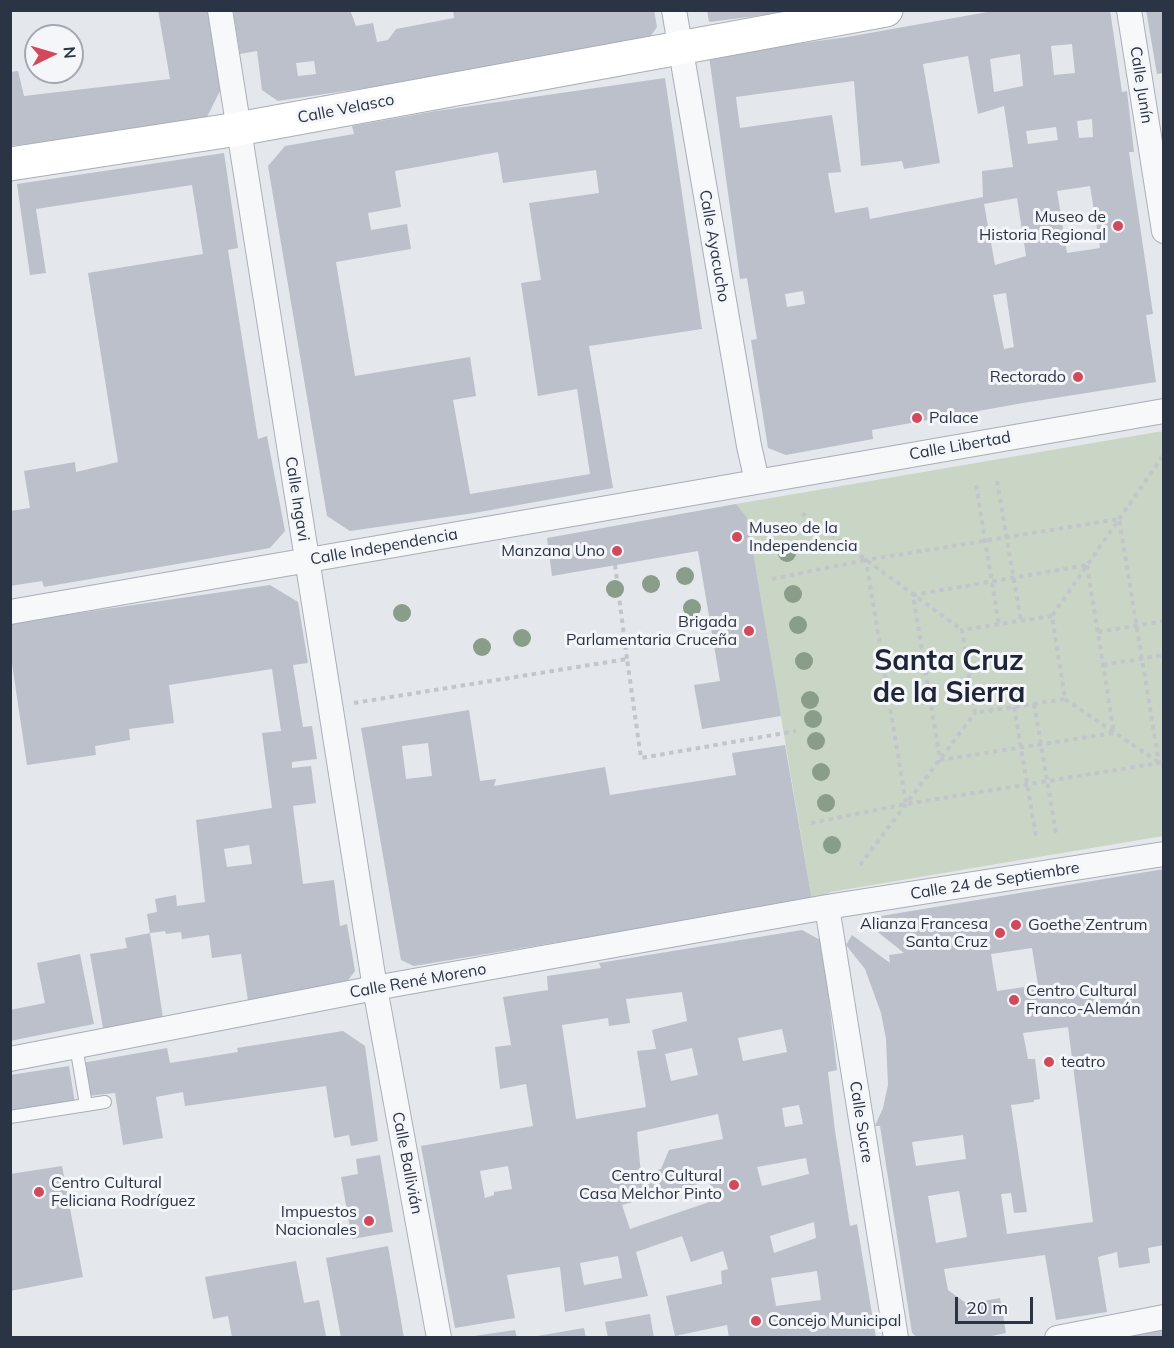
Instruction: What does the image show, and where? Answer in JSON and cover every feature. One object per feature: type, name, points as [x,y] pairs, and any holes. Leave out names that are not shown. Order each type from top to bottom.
[{"type":"street","name":"Calle Ingavi","points":[[220,10],[375,988]]},
{"type":"street","name":"Calle Ayacucho","points":[[674,10],[756,481]]},
{"type":"street","name":"Calle Velasco","points":[[10,164],[238,129],[886,10]]},
{"type":"street","name":"Calle Junín","points":[[1129,10],[1164,231]]},
{"type":"street","name":"Calle Libertad","points":[[756,481],[1164,411]]},
{"type":"street","name":"Calle Independencia","points":[[10,612],[756,481]]},
{"type":"street","name":"Calle 24 de Septiembre","points":[[827,907],[1164,854]]},
{"type":"street","name":"Calle René Moreno","points":[[10,1059],[375,988],[827,907]]},
{"type":"street","name":"Calle Sucre","points":[[827,907],[896,1338]]},
{"type":"street","name":"Calle Ballivián","points":[[375,988],[439,1338]]},
{"type":"street","points":[[1057,1338],[1164,1317]]},
{"type":"lane","points":[[76,1046],[86,1105]]},
{"type":"lane","points":[[10,1117],[105,1102]]},
{"type":"path","points":[[1065,699],[1052,616],[1164,454]]},
{"type":"path","points":[[997,481],[1021,621]]},
{"type":"path","points":[[976,485],[999,625]]},
{"type":"path","points":[[802,513],[962,630],[1052,616]]},
{"type":"path","points":[[772,579],[866,560],[1119,519]]},
{"type":"path","points":[[1119,519],[1161,764]]},
{"type":"path","points":[[866,560],[906,804]]},
{"type":"path","points":[[615,565],[641,758],[796,731]]},
{"type":"path","points":[[913,595],[1087,565]]},
{"type":"path","points":[[1087,565],[1114,733]]},
{"type":"path","points":[[913,595],[940,760]]},
{"type":"path","points":[[1098,632],[1164,621]]},
{"type":"path","points":[[962,630],[975,713]]},
{"type":"path","points":[[1104,665],[1164,655]]},
{"type":"path","points":[[330,708],[627,659]]},
{"type":"path","points":[[860,865],[975,713],[1065,699],[1161,764]]},
{"type":"path","points":[[1034,704],[1056,832]]},
{"type":"path","points":[[1014,707],[1036,836]]},
{"type":"path","points":[[940,760],[1114,733]]},
{"type":"path","points":[[812,823],[906,804],[1161,764]]},
{"type":"green space","points":[[1163,431],[1163,836],[831,892],[812,900],[747,517],[736,504]]},
{"type":"building","points":[[158,10],[209,10],[221,89],[204,123],[10,146],[10,72],[18,71],[24,96],[170,79]]},
{"type":"building","points":[[233,10],[350,10],[356,26],[373,23],[377,42],[388,40],[396,29],[454,18],[453,10],[654,10],[657,27],[650,37],[568,51],[466,73],[278,101],[262,90],[257,51],[240,54]],"holes":[[[314,61],[316,74],[298,76],[296,63]]]},
{"type":"building","points":[[707,10],[788,10],[788,12],[709,22]]},
{"type":"building","points":[[999,10],[1110,10],[1122,92],[1127,91],[1134,152],[1129,152],[1153,314],[1146,315],[1156,382],[872,430],[873,439],[786,455],[768,448],[751,340],[757,339],[747,278],[740,279],[709,56],[847,37]],"holes":[[[1072,44],[1075,73],[1054,75],[1051,46]],[[1020,54],[1023,86],[994,92],[990,59]],[[968,56],[978,114],[1004,106],[1013,167],[982,171],[983,197],[870,219],[868,207],[835,213],[828,173],[841,172],[832,115],[740,128],[736,97],[854,81],[861,166],[902,161],[904,169],[940,163],[923,64]],[[1092,119],[1093,137],[1079,138],[1077,121]],[[1056,127],[1058,140],[1028,144],[1026,131]],[[1090,186],[1100,248],[1067,253],[1057,191]],[[1017,198],[1026,256],[995,265],[984,204]],[[803,291],[805,304],[787,307],[785,294]],[[1006,293],[1014,347],[1004,349],[993,295]]]},
{"type":"building","points":[[1146,10],[1164,10],[1164,73],[1157,74]]},
{"type":"building","points":[[665,78],[702,329],[589,346],[613,488],[474,513],[350,531],[327,516],[268,166],[285,146],[354,134],[352,126],[436,111]],"holes":[[[498,152],[503,183],[596,170],[599,193],[529,203],[541,280],[521,283],[538,396],[577,389],[590,474],[470,494],[453,400],[476,396],[470,357],[355,376],[336,262],[411,249],[407,224],[371,230],[368,213],[401,207],[395,171]]]},
{"type":"building","points":[[224,153],[238,248],[228,250],[258,439],[267,436],[285,531],[270,548],[44,587],[42,581],[10,586],[10,511],[30,508],[24,471],[75,462],[76,472],[118,462],[88,273],[203,254],[192,185],[36,209],[46,273],[30,275],[17,184]]},
{"type":"building","points":[[736,504],[747,517],[781,716],[702,729],[694,685],[720,681],[698,551],[552,576],[547,538]]},
{"type":"building","points":[[270,585],[298,602],[308,663],[293,665],[303,727],[312,726],[317,759],[292,762],[292,768],[311,766],[316,803],[293,806],[303,884],[334,880],[340,926],[347,924],[355,971],[343,987],[248,1001],[241,954],[212,958],[209,935],[182,939],[181,932],[150,933],[147,914],[157,912],[155,899],[176,895],[177,906],[205,902],[196,820],[272,808],[262,733],[281,731],[272,669],[169,685],[174,723],[129,729],[130,740],[95,746],[96,755],[27,765],[10,650],[10,623]],"holes":[[[249,845],[252,864],[227,867],[224,849]]]},
{"type":"building","points":[[469,710],[480,781],[496,779],[494,786],[605,767],[610,795],[736,775],[732,753],[785,745],[812,900],[414,966],[401,960],[361,728]],"holes":[[[428,743],[432,776],[406,779],[402,746]]]},
{"type":"building","points":[[1164,869],[1164,1245],[1148,1248],[1150,1263],[1119,1268],[1117,1252],[1098,1257],[1107,1312],[1056,1320],[1045,1255],[944,1269],[948,1290],[967,1304],[1000,1298],[1006,1333],[982,1338],[918,1338],[912,1333],[880,1126],[875,1126],[883,1108],[888,1085],[886,1039],[881,1013],[865,969],[846,945],[852,935],[890,963],[889,955],[904,953],[869,925],[875,917]],"holes":[[[1032,948],[1038,985],[997,991],[991,954]],[[1068,1027],[1093,1222],[1007,1234],[1001,1194],[1011,1193],[1014,1213],[1027,1212],[1011,1105],[1040,1099],[1035,1059],[1028,1059],[1023,1033]],[[963,1135],[966,1159],[916,1166],[912,1142]],[[959,1191],[967,1237],[936,1243],[928,1196]]]},
{"type":"building","points":[[802,930],[822,941],[837,1070],[828,1072],[835,1131],[850,1226],[857,1224],[876,1338],[729,1338],[727,1325],[675,1336],[666,1296],[722,1284],[721,1271],[728,1269],[723,1251],[691,1262],[682,1236],[636,1252],[648,1296],[565,1312],[560,1267],[507,1275],[515,1318],[455,1328],[421,1146],[533,1126],[526,1084],[500,1089],[495,1047],[511,1045],[503,997],[548,990],[547,976],[601,968],[599,963]],"holes":[[[682,992],[687,1021],[652,1030],[656,1049],[637,1051],[646,1107],[576,1119],[562,1025],[608,1018],[609,1026],[630,1023],[626,999]],[[782,1029],[787,1052],[743,1061],[738,1038]],[[692,1048],[698,1075],[671,1081],[665,1054]],[[799,1105],[803,1124],[785,1127],[782,1108]],[[718,1114],[723,1139],[669,1150],[661,1169],[641,1174],[637,1132]],[[806,1158],[809,1174],[762,1186],[757,1167]],[[508,1166],[512,1189],[494,1192],[494,1195],[485,1198],[480,1171]],[[709,1181],[715,1200],[630,1229],[622,1205]],[[814,1222],[816,1238],[774,1253],[770,1236]],[[618,1256],[622,1278],[584,1285],[580,1263]],[[817,1271],[821,1300],[776,1306],[771,1278]]]},
{"type":"building","points":[[150,933],[163,1018],[103,1028],[90,954],[127,948],[125,938]]},
{"type":"building","points":[[80,954],[94,1024],[10,1041],[10,1010],[45,1003],[37,963]]},
{"type":"building","points":[[343,1031],[365,1046],[378,1141],[351,1146],[349,1135],[334,1138],[326,1086],[185,1106],[183,1092],[156,1097],[163,1138],[123,1145],[115,1093],[88,1096],[82,1063],[167,1048],[170,1063],[238,1052],[237,1048]]},
{"type":"building","points":[[69,1066],[75,1103],[10,1111],[10,1075]]},
{"type":"building","points":[[380,1155],[393,1232],[352,1239],[341,1177],[358,1174],[356,1159]]},
{"type":"building","points":[[62,1166],[83,1277],[10,1291],[10,1174]]},
{"type":"building","points":[[388,1246],[404,1338],[341,1338],[326,1258]]},
{"type":"building","points":[[296,1261],[304,1303],[319,1300],[326,1336],[232,1338],[228,1316],[213,1319],[205,1277]]},
{"type":"building","points":[[650,1314],[654,1338],[608,1338],[605,1322]]},
{"type":"building","points":[[1164,1326],[1164,1338],[1112,1338]]},
{"type":"building","points":[[584,1328],[586,1338],[537,1338],[537,1336]]},
{"type":"building","points":[[515,1330],[517,1338],[475,1338],[474,1336]]},
{"type":"place","name":"Museo de Historia Regional","points":[[1118,226]]},
{"type":"place","name":"Rectorado","points":[[1078,377]]},
{"type":"place","name":"Palace","points":[[917,418]]},
{"type":"place","name":"Museo de la Independencia","points":[[737,537]]},
{"type":"place","name":"Manzana Uno","points":[[617,551]]},
{"type":"place","name":"Brigada Parlamentaria Cruceña","points":[[749,631]]},
{"type":"place","name":"Goethe Zentrum","points":[[1016,925]]},
{"type":"place","name":"Alianza Francesa Santa Cruz","points":[[1000,933]]},
{"type":"place","name":"Centro Cultural Franco-Alemán","points":[[1014,1000]]},
{"type":"place","name":"teatro","points":[[1049,1062]]},
{"type":"place","name":"Centro Cultural Casa Melchor Pinto","points":[[734,1185]]},
{"type":"place","name":"Centro Cultural Feliciana Rodríguez","points":[[39,1192]]},
{"type":"place","name":"Impuestos Nacionales","points":[[369,1221]]},
{"type":"place","name":"Concejo Municipal","points":[[756,1321]]},
{"type":"district","name":"Santa Cruz de la Sierra","points":[[949,678]]}]
